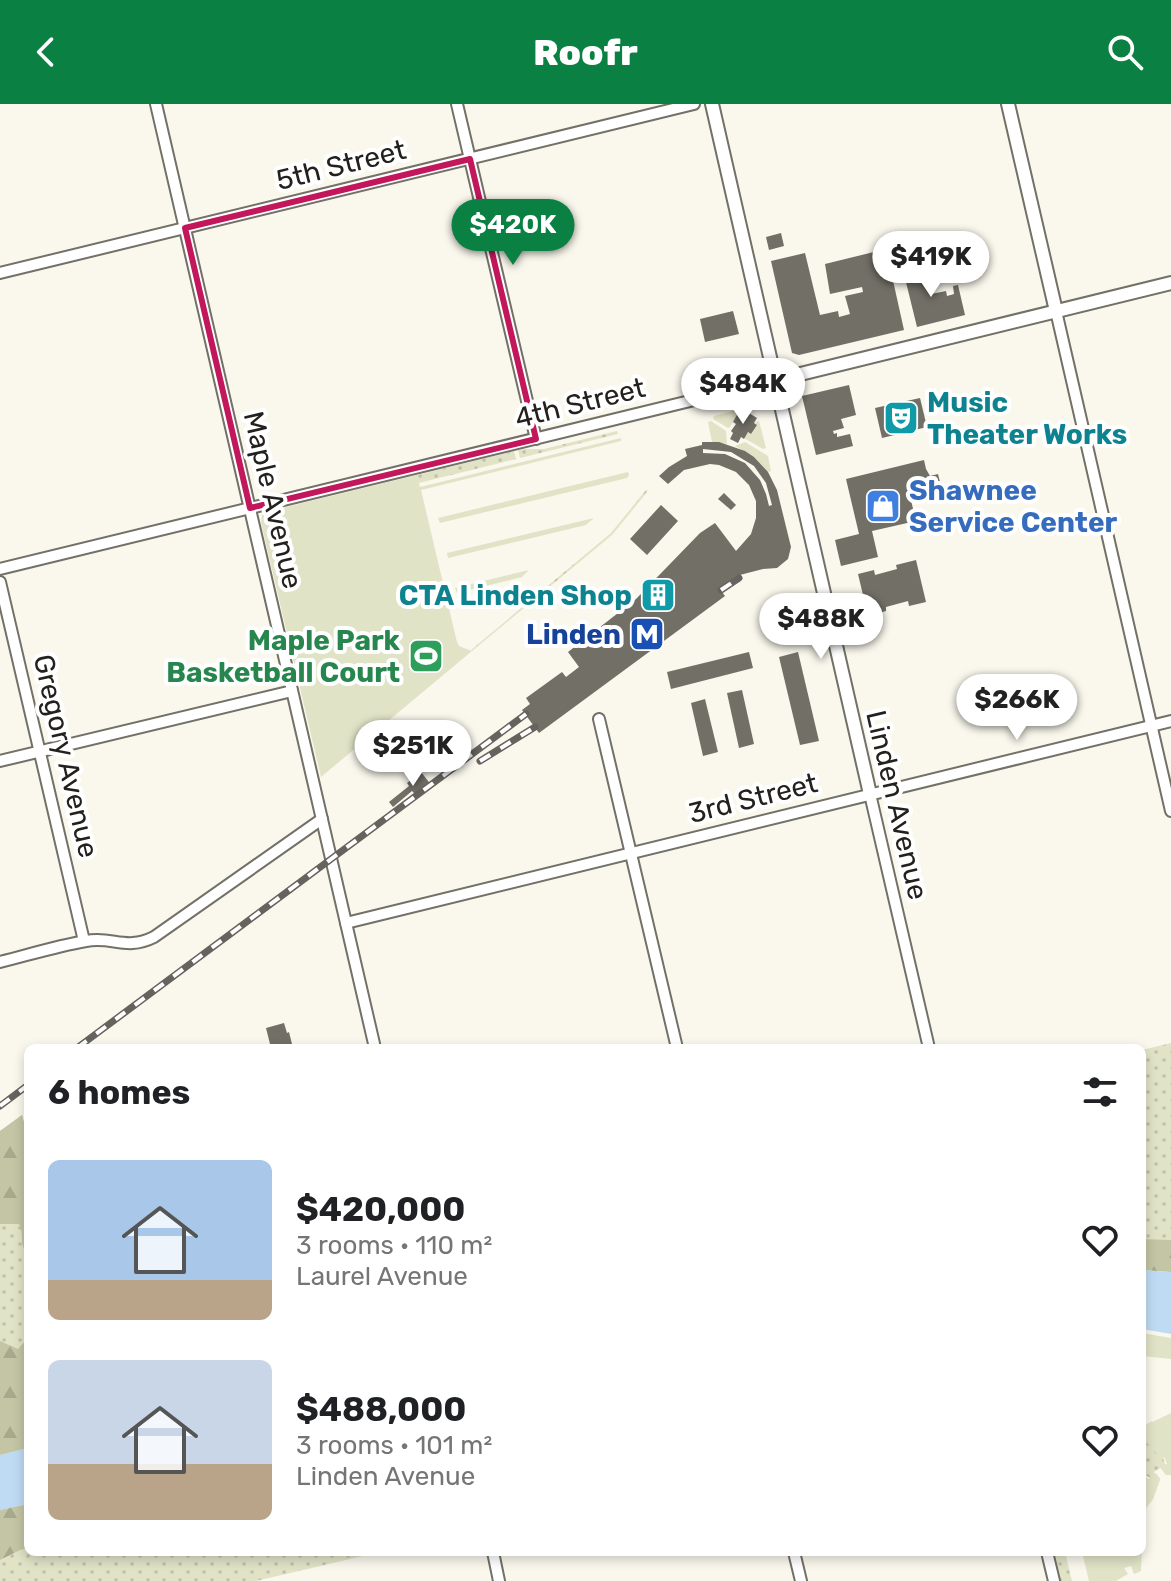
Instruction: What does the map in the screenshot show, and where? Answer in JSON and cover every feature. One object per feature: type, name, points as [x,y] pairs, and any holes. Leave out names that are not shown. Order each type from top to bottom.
[{"type":"street","name":"Maple Avenue","points":[[156,104],[374,1044]]},
{"type":"street","points":[[457,104],[536,439]]},
{"type":"street","name":"5th Street","points":[[0,273],[694,104]]},
{"type":"street","name":"Linden Avenue","points":[[712,104],[928,1044]]},
{"type":"street","points":[[1008,104],[1171,811]]},
{"type":"street","name":"4th Street","points":[[0,569],[1171,283]]},
{"type":"street","name":"Gregory Avenue","points":[[0,582],[84,941]]},
{"type":"street","points":[[0,761],[292,691]]},
{"type":"street","points":[[599,719],[676,1044]]},
{"type":"street","name":"3rd Street","points":[[346,923],[1171,721]]},
{"type":"street","points":[[0,962],[84,941],[100,939],[127,945],[142,943],[322,819]]},
{"type":"street","points":[[494,1556],[499,1581]]},
{"type":"street","points":[[795,1556],[801,1581]]},
{"type":"street","points":[[1048,1556],[1054,1581]]},
{"type":"highlighted area","points":[[470,159],[536,439],[250,508],[185,228]]},
{"type":"green space","points":[[740,409],[742,414],[738,414],[728,428],[713,419],[714,416]]},
{"type":"green space","points":[[759,421],[766,448],[763,449],[744,438],[748,432],[751,434],[757,425],[755,422]]},
{"type":"green space","points":[[708,422],[726,431],[727,444],[712,442]]},
{"type":"green space","points":[[617,431],[618,434],[520,458],[518,450],[544,449]]},
{"type":"green space","points":[[621,438],[621,441],[421,490],[457,642],[459,646],[472,651],[321,777],[261,523],[262,515],[417,475],[420,487]]},
{"type":"green space","points":[[745,442],[768,456],[771,471],[768,472],[754,457],[735,446]]},
{"type":"green space","points":[[514,451],[516,459],[419,483],[417,475]]},
{"type":"green space","points":[[628,472],[627,478],[440,523],[438,518]]},
{"type":"green space","points":[[646,490],[612,535],[471,650],[611,533]]},
{"type":"green space","points":[[594,518],[586,525],[448,558],[447,553]]},
{"type":"green space","points":[[529,570],[522,577],[457,593],[455,588]]},
{"type":"green space","points":[[1171,1043],[1171,1272],[1146,1270],[1146,1049]]},
{"type":"green space","points":[[22,1115],[24,1556],[363,1556],[256,1581],[0,1581],[0,1131]]},
{"type":"green space","points":[[22,1115],[24,1249],[19,1224],[0,1224],[0,1131]]},
{"type":"green space","points":[[1146,1239],[1171,1240],[1171,1272],[1146,1270]]},
{"type":"green space","points":[[1146,1334],[1171,1338],[1171,1359],[1146,1356]]},
{"type":"green space","points":[[0,1341],[18,1349],[24,1342],[24,1449],[0,1455]]},
{"type":"green space","points":[[1171,1413],[1171,1475],[1166,1475],[1161,1468],[1167,1464],[1164,1457],[1161,1459],[1146,1442],[1146,1425]]},
{"type":"green space","points":[[1152,1421],[1165,1464],[1171,1466],[1171,1475],[1166,1475],[1161,1468],[1155,1471],[1160,1480],[1146,1508],[1150,1478],[1146,1475],[1146,1425]]},
{"type":"green space","points":[[1154,1474],[1160,1478],[1153,1499],[1146,1508],[1146,1478],[1149,1479]]},
{"type":"green space","points":[[24,1505],[24,1549],[0,1560],[0,1510]]},
{"type":"green space","points":[[1055,1556],[1066,1556],[1072,1581],[1061,1581]]},
{"type":"green space","points":[[1083,1556],[1142,1556],[1141,1571],[1134,1574],[1131,1566],[1124,1568],[1128,1574],[1116,1581],[1089,1581]]},
{"type":"water","points":[[1146,1270],[1171,1272],[1171,1334],[1146,1330]]},
{"type":"water","points":[[24,1449],[24,1505],[0,1510],[0,1455]]},
{"type":"building","points":[[781,233],[784,246],[769,250],[766,237]]},
{"type":"building","points":[[886,249],[904,330],[799,355],[792,353],[771,261],[805,253],[820,315],[838,311],[839,317],[850,314],[845,296],[863,292],[862,287],[830,294],[825,264]]},
{"type":"building","points":[[924,265],[931,294],[946,291],[947,296],[954,294],[953,286],[958,285],[965,315],[917,327],[903,270]]},
{"type":"building","points":[[733,311],[739,334],[705,342],[700,319]]},
{"type":"building","points":[[849,385],[856,415],[841,419],[844,428],[833,431],[837,437],[850,434],[853,446],[816,455],[802,396]]},
{"type":"building","name":"Music Theater Works","points":[[920,398],[927,427],[882,438],[875,408]]},
{"type":"building","points":[[744,410],[757,418],[754,423],[757,425],[751,434],[748,432],[738,443],[730,439],[731,431],[738,413],[741,415]]},
{"type":"building","points":[[702,442],[719,442],[745,451],[768,472],[777,490],[791,547],[788,559],[777,568],[736,576],[719,588],[725,596],[539,733],[522,710],[530,704],[526,698],[562,672],[566,677],[579,667],[568,652],[636,599],[700,533],[715,523],[736,551],[751,534],[756,518],[756,501],[749,485],[736,472],[710,464],[684,470],[668,484],[659,476],[687,456],[685,449],[702,445]],"holes":[[[703,449],[731,452],[754,466],[766,483],[772,505],[769,506],[760,480],[745,463],[725,454],[703,453]]]},
{"type":"building","name":"Shawnee Service Center","points":[[924,460],[930,476],[938,474],[941,486],[909,492],[916,521],[872,531],[878,557],[841,566],[835,540],[859,534],[846,479]]},
{"type":"building","points":[[724,493],[736,505],[731,510],[718,499]]},
{"type":"building","points":[[661,505],[678,521],[647,555],[630,539]]},
{"type":"building","points":[[916,560],[926,602],[909,606],[908,601],[868,616],[858,574],[874,570],[875,575]]},
{"type":"building","points":[[749,652],[753,668],[671,689],[667,672]]},
{"type":"building","points":[[798,652],[819,741],[800,745],[779,657]]},
{"type":"building","points":[[742,690],[754,744],[739,748],[727,693]]},
{"type":"building","points":[[705,699],[718,752],[703,756],[691,703]]},
{"type":"building","points":[[421,772],[432,786],[418,797],[412,791],[393,807],[389,802]]},
{"type":"building","points":[[284,1023],[292,1044],[270,1044],[266,1028]]},
{"type":"railway","points":[[721,590],[739,578]]},
{"type":"railway","points":[[82,1044],[526,714]]},
{"type":"railway","points":[[480,761],[535,727]]},
{"type":"railway","points":[[0,1106],[24,1088]]},
{"type":"place","name":"Music Theater Works","points":[[901,418]]},
{"type":"place","name":"Shawnee Service Center","points":[[883,506]]},
{"type":"place","name":"CTA Linden Shop","points":[[658,595]]},
{"type":"place","name":"Linden","points":[[647,634]]},
{"type":"place","name":"Maple Park Basketball Court","points":[[426,656]]}]
